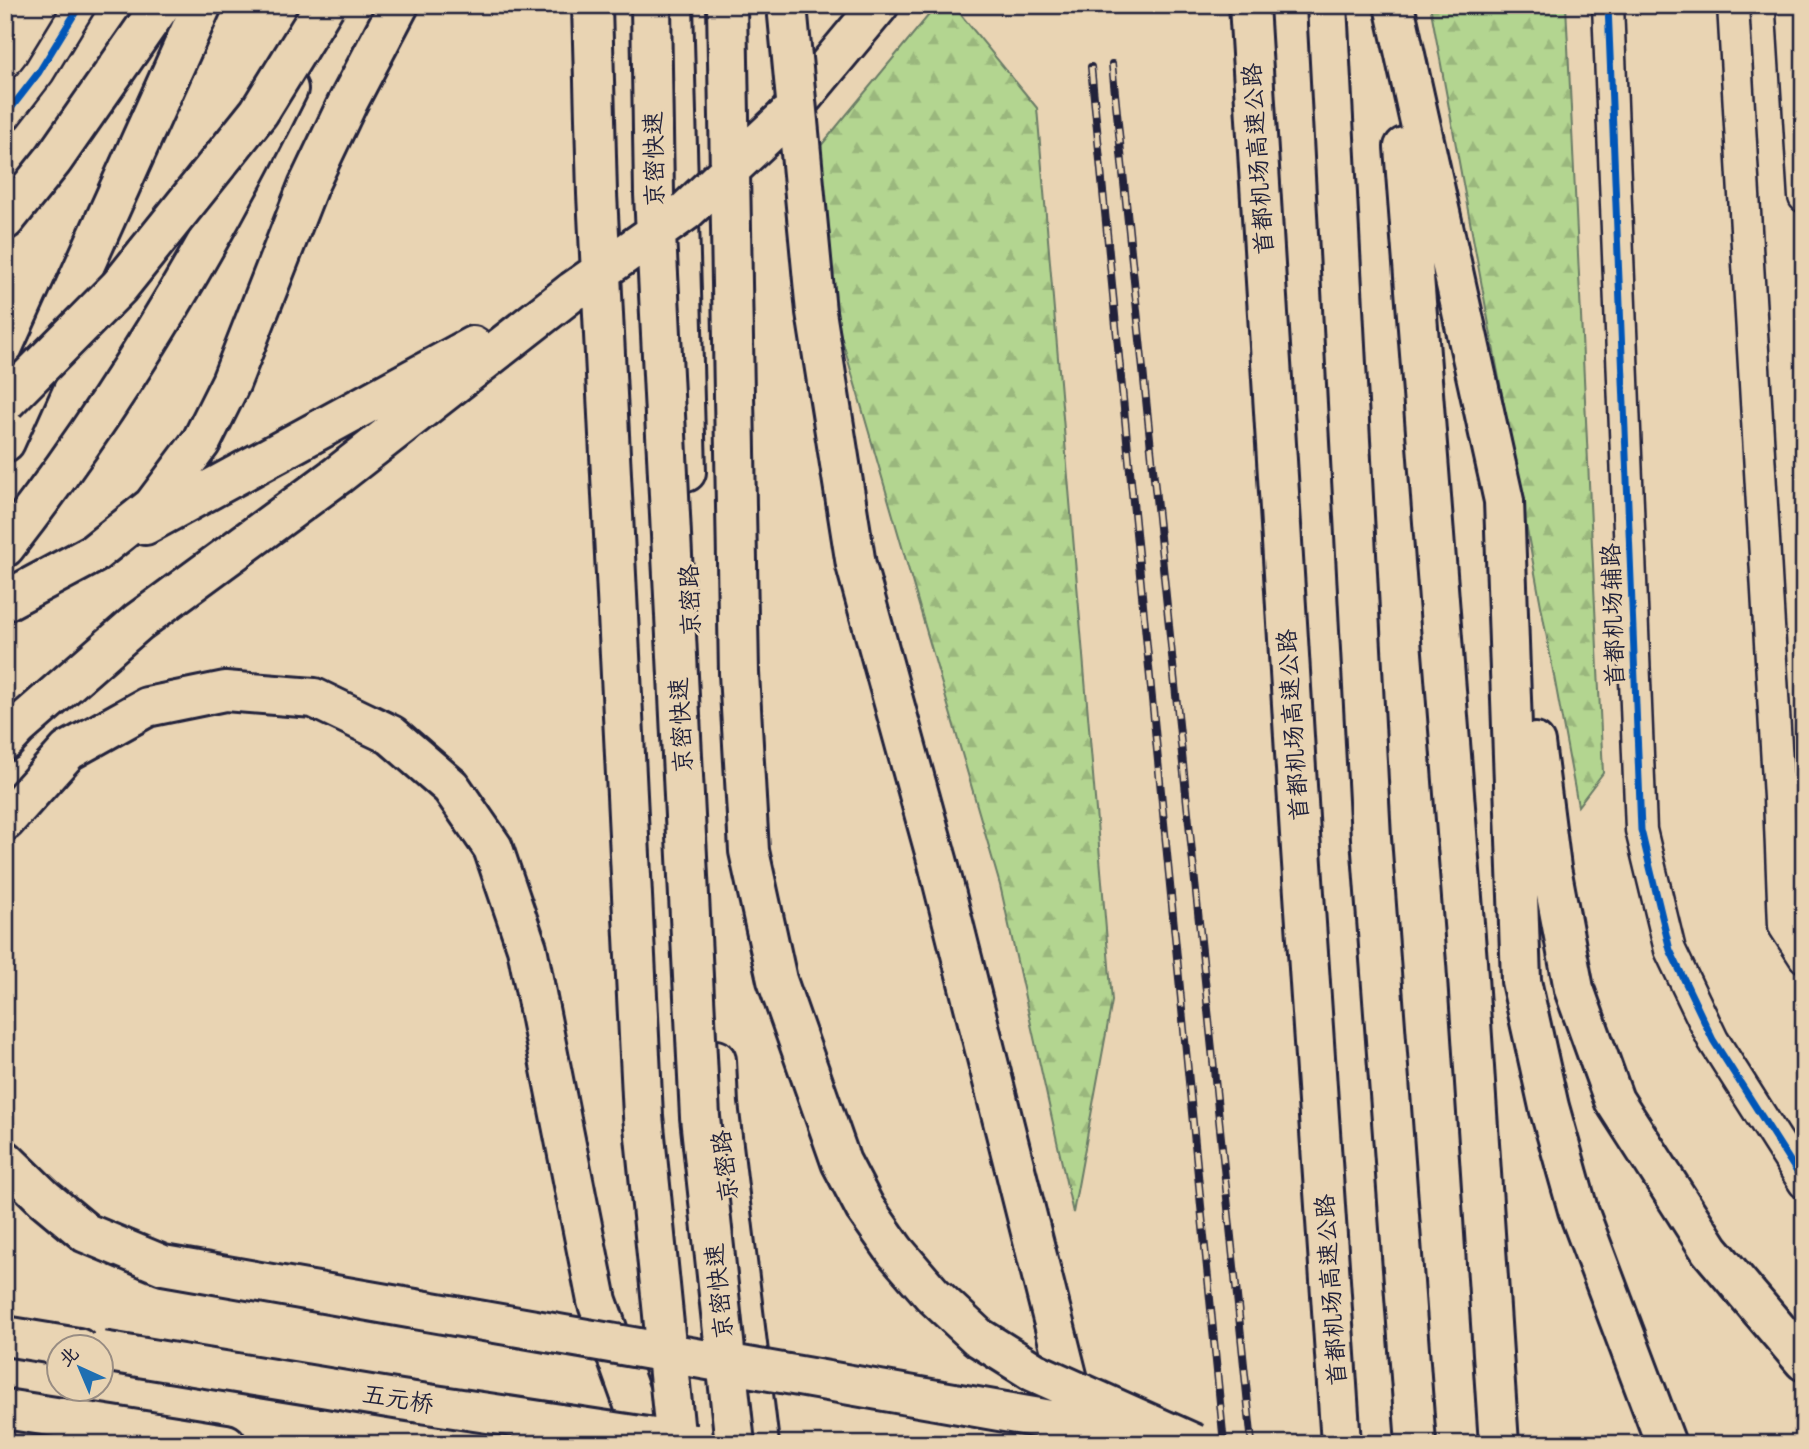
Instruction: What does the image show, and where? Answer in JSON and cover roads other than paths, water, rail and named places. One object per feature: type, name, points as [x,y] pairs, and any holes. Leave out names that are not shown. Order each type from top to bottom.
[{"type":"main road","points":[[5,220],[54,160],[161,5]]},
{"type":"main road","points":[[5,442],[202,5]]},
{"type":"main road","points":[[5,402],[119,287],[258,112],[327,5]]},
{"type":"main road","points":[[5,547],[48,492],[128,375],[244,178],[327,5]]},
{"type":"main road","points":[[93,554],[153,506],[201,442],[231,382],[308,186],[346,104],[399,5]]},
{"type":"main road","points":[[590,5],[656,1444]]},
{"type":"main road","points":[[590,5],[643,1116],[676,1444]]},
{"type":"main road","name":"京密快速","points":[[651,5],[656,222],[700,1117],[735,1444]]},
{"type":"main road","name":"京密路","points":[[673,5],[690,603],[718,1104],[759,1444]]},
{"type":"main road","points":[[727,5],[739,673],[748,851],[777,980],[841,1162],[864,1208],[895,1251],[932,1294],[978,1336],[1034,1372],[1195,1444]]},
{"type":"main road","points":[[787,5],[816,312],[856,565],[940,867],[1085,1444]]},
{"type":"main road","points":[[5,741],[138,622],[338,474],[573,292],[686,211],[786,117],[879,5]]},
{"type":"main road","name":"首都机场高速公路","points":[[1249,5],[1341,1444]]},
{"type":"main road","points":[[1327,5],[1371,838],[1416,1444]]},
{"type":"main road","points":[[1383,5],[1391,27],[1408,175],[1467,962],[1499,1444]]},
{"type":"main road","points":[[1394,5],[1504,501],[1551,868],[1574,989],[1614,1100],[1660,1175],[1710,1250],[1804,1361]]},
{"type":"main road","points":[[5,601],[573,292]]},
{"type":"main road","points":[[1504,501],[1521,981],[1549,1107],[1578,1210],[1666,1444]]},
{"type":"main road","points":[[5,821],[68,751],[148,707],[225,691],[314,698],[391,735],[451,787],[493,848],[527,947],[597,1301],[648,1444]]},
{"type":"main road","points":[[5,1160],[44,1198],[86,1233],[163,1265],[1186,1444]]},
{"type":"main road","points":[[5,1336],[46,1343]]},
{"type":"main road","name":"五元桥","points":[[116,1353],[694,1444]]},
{"type":"main road","points":[[5,1409],[226,1444]]},
{"type":"street","points":[[5,116],[39,72],[80,5]]},
{"type":"street","name":"首都机场辅路","points":[[1608,5],[1641,830],[1670,950],[1713,1040],[1804,1183]]},
{"type":"street","points":[[1734,5],[1784,926],[1804,957]]},
{"type":"street","points":[[1793,5],[1804,197]]},
{"type":"railway","points":[[1112,64],[1252,1444]]},
{"type":"railway","points":[[1091,67],[1224,1444]]}]
